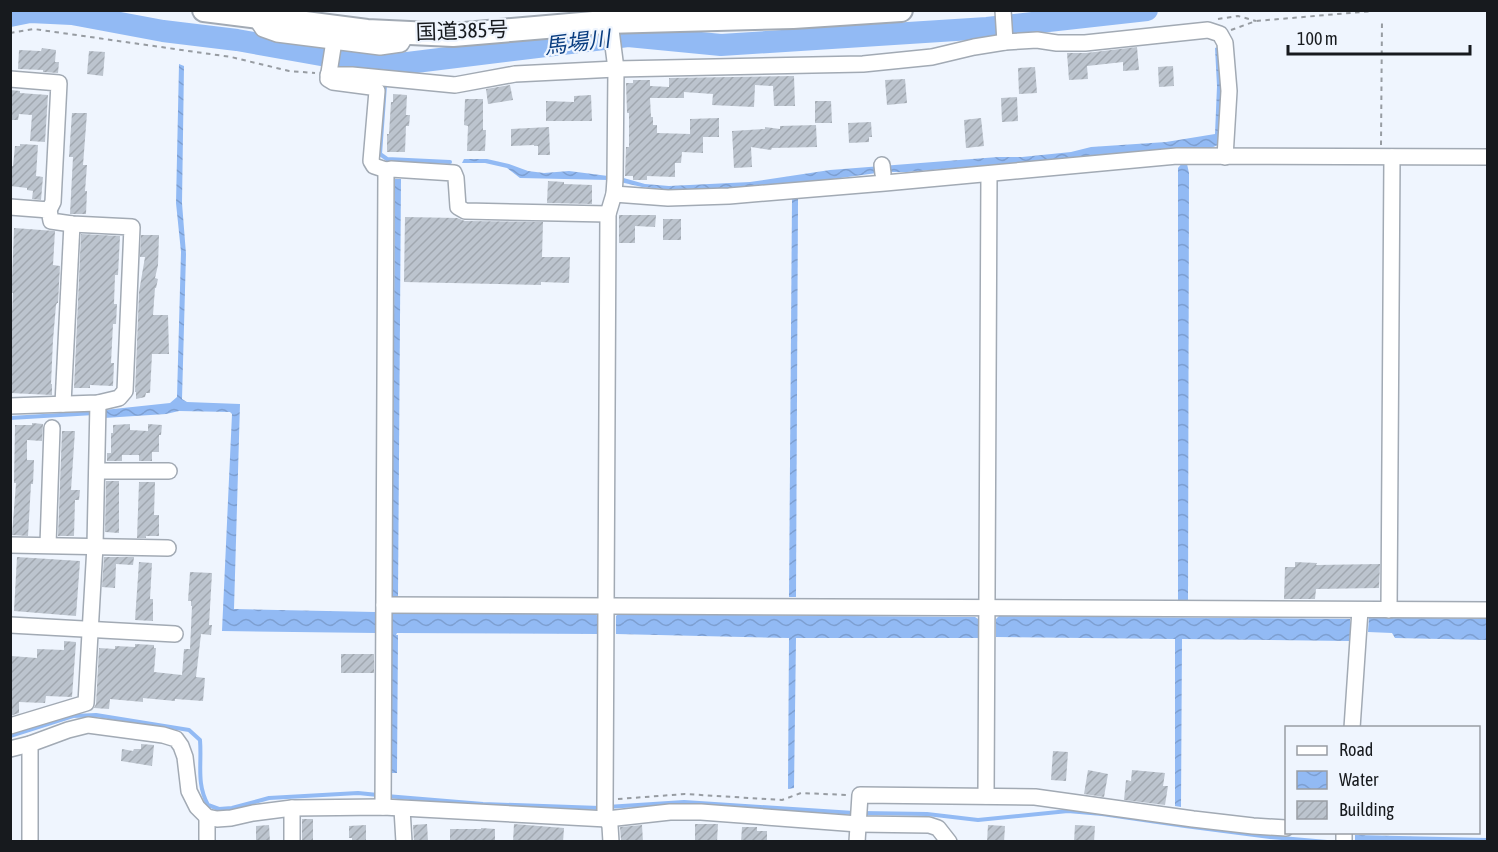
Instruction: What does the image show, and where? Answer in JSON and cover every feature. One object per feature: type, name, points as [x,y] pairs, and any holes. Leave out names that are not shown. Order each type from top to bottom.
[{"type":"highway","name":"国道385号","points":[[204,10],[367,31],[453,35],[606,21],[793,16],[902,10]]},
{"type":"street","points":[[1003,13],[1005,38]]},
{"type":"street","points":[[255,17],[263,29],[277,34],[381,47],[401,44],[407,34]]},
{"type":"street","points":[[606,21],[616,69],[615,179],[614,194],[608,214],[605,809],[610,826],[611,842]]},
{"type":"street","points":[[328,75],[352,75],[455,85],[515,74],[616,69],[863,64],[932,57],[1005,38],[1085,43],[1208,30],[1220,34],[1225,43],[1229,91],[1225,157]]},
{"type":"street","points":[[334,41],[328,79],[333,82],[371,87],[377,92],[371,161],[374,166],[386,170],[453,173],[456,178],[458,207],[465,211],[608,214]]},
{"type":"street","points":[[10,79],[59,83],[53,202],[49,210],[51,221],[132,227],[125,392],[119,398],[98,403],[10,406]]},
{"type":"street","points":[[614,194],[668,198],[729,196],[1177,156],[1488,157]]},
{"type":"street","points":[[1386,157],[1389,609]]},
{"type":"street","points":[[383,800],[386,170]]},
{"type":"street","points":[[987,796],[989,174]]},
{"type":"street","points":[[10,207],[49,210]]},
{"type":"street","points":[[63,404],[72,224]]},
{"type":"street","points":[[10,726],[86,704],[95,546],[98,403]]},
{"type":"street","points":[[48,546],[52,428]]},
{"type":"street","points":[[97,471],[169,471]]},
{"type":"street","points":[[10,545],[168,548]]},
{"type":"street","points":[[384,604],[1488,610]]},
{"type":"street","points":[[1352,726],[1360,610]]},
{"type":"street","points":[[10,626],[175,634]]},
{"type":"street","points":[[10,748],[30,744],[88,725],[163,735],[176,740],[181,746],[185,757],[189,791],[197,807],[207,817],[216,819],[292,808],[383,800],[402,809],[859,812],[987,796],[1053,799],[1193,819],[1285,828]]},
{"type":"street","points":[[30,744],[30,842]]},
{"type":"street","points":[[292,808],[292,842]]},
{"type":"street","points":[[402,809],[404,842]]},
{"type":"street","points":[[857,842],[859,812]]},
{"type":"street","points":[[859,812],[929,825],[938,828],[949,842]]},
{"type":"street","points":[[207,817],[207,842]]},
{"type":"path","points":[[1220,34],[1256,21],[1384,10]]},
{"type":"path","points":[[1382,20],[1386,157]]},
{"type":"path","points":[[10,33],[34,29],[231,57],[289,71],[328,75]]},
{"type":"path","points":[[605,809],[685,794],[782,800],[801,793],[859,812]]},
{"type":"water","points":[[1218,47],[1222,123],[1218,145],[1211,148],[884,172],[775,187],[673,190],[620,182],[620,177],[645,184],[669,186],[750,182],[830,170],[1022,157],[1071,152],[1091,147],[1166,142],[1215,134],[1217,86],[1215,48]]},
{"type":"water","points":[[179,64],[184,66],[182,203],[186,254],[182,399],[187,402],[240,404],[234,609],[375,612],[375,633],[222,631],[232,414],[230,412],[179,411],[104,418],[104,410],[170,403],[177,397],[181,252],[176,203]]},
{"type":"water","points":[[464,159],[487,159],[528,171],[544,173],[569,171],[608,176],[608,180],[520,178],[507,168],[485,163],[462,163]]},
{"type":"water","points":[[1183,162],[1187,164],[1189,173],[1188,601],[1183,603],[1178,600],[1178,168]]},
{"type":"water","points":[[395,179],[401,179],[398,597],[392,597]]},
{"type":"water","points":[[792,199],[798,199],[796,597],[789,597]]},
{"type":"water","points":[[392,613],[595,614],[598,616],[598,634],[397,633],[397,773],[391,773]]},
{"type":"water","points":[[618,614],[975,617],[978,619],[978,638],[796,638],[794,788],[788,789],[789,638],[616,634]]},
{"type":"water","points":[[999,616],[1350,619],[1351,627],[1349,641],[1182,639],[1181,807],[1175,806],[1175,639],[996,637],[996,619]]},
{"type":"water","points":[[1369,617],[1487,619],[1487,640],[1395,638],[1392,633],[1368,632]]},
{"type":"water","points":[[1355,835],[1487,838],[1488,841],[1355,842]]},
{"type":"building","points":[[1137,47],[1139,70],[1123,71],[1123,62],[1087,66],[1088,79],[1069,80],[1067,53]]},
{"type":"building","points":[[42,48],[56,50],[55,62],[59,62],[58,73],[18,69],[19,50],[41,51]]},
{"type":"building","points":[[89,51],[105,52],[103,76],[87,74]]},
{"type":"building","points":[[1173,66],[1174,86],[1159,87],[1158,67]]},
{"type":"building","points":[[1035,67],[1037,93],[1019,94],[1018,68]]},
{"type":"building","points":[[794,76],[795,106],[774,106],[773,86],[755,85],[754,107],[712,105],[713,94],[684,92],[684,98],[650,98],[651,117],[653,117],[653,125],[657,125],[657,133],[690,134],[690,119],[719,118],[719,137],[703,137],[703,153],[682,152],[681,163],[675,163],[675,177],[647,176],[647,180],[633,180],[633,176],[625,176],[626,147],[629,147],[626,83],[633,83],[633,80],[650,80],[650,86],[669,87],[669,78]]},
{"type":"building","points":[[905,79],[907,103],[887,105],[885,80]]},
{"type":"building","points":[[510,85],[513,100],[488,104],[486,89]]},
{"type":"building","points":[[10,90],[48,95],[45,142],[30,141],[32,115],[19,114],[18,120],[10,120]]},
{"type":"building","points":[[393,94],[407,95],[406,115],[410,115],[409,126],[406,126],[405,152],[387,152],[387,134],[389,134]]},
{"type":"building","points":[[591,95],[592,121],[546,121],[546,101],[574,102],[574,96]]},
{"type":"building","points":[[1017,97],[1018,121],[1002,122],[1001,98]]},
{"type":"building","points":[[465,99],[483,99],[483,130],[486,130],[485,151],[467,151],[468,126],[464,125]]},
{"type":"building","points":[[815,101],[831,101],[832,123],[815,123]]},
{"type":"building","points":[[72,113],[87,113],[83,165],[87,165],[86,214],[70,214],[73,157],[69,157]]},
{"type":"building","points":[[981,118],[984,146],[966,148],[964,120]]},
{"type":"building","points":[[871,122],[872,137],[869,137],[869,142],[849,143],[848,123]]},
{"type":"building","points":[[816,125],[817,147],[772,148],[771,150],[751,147],[752,167],[734,168],[732,131]]},
{"type":"building","points":[[549,127],[550,155],[538,155],[538,146],[534,145],[511,146],[511,129]]},
{"type":"building","points":[[20,144],[38,145],[36,176],[43,177],[41,200],[32,199],[33,191],[27,188],[10,186],[10,166],[13,166],[15,146],[20,146]]},
{"type":"building","points":[[548,181],[592,185],[592,204],[547,203]]},
{"type":"building","points":[[619,215],[656,215],[655,227],[635,226],[635,243],[619,243]]},
{"type":"building","points":[[405,217],[457,218],[465,221],[543,222],[542,257],[570,257],[569,283],[541,282],[541,285],[404,282]]},
{"type":"building","points":[[663,219],[681,219],[681,240],[663,240]]},
{"type":"building","points":[[14,228],[55,231],[53,265],[60,266],[53,340],[52,395],[10,393],[13,293],[10,292]]},
{"type":"building","points":[[81,234],[120,236],[118,275],[115,275],[114,304],[117,304],[116,324],[113,324],[111,363],[114,363],[113,386],[90,385],[90,388],[74,388]]},
{"type":"building","points":[[141,235],[159,235],[155,278],[158,279],[153,315],[168,315],[169,354],[152,354],[150,393],[136,399],[139,292],[145,257],[140,257]]},
{"type":"building","points":[[32,423],[43,424],[42,441],[27,440],[27,460],[34,460],[28,536],[12,535],[16,483],[14,483],[15,425],[32,425]]},
{"type":"building","points":[[130,424],[130,430],[148,431],[148,424],[162,425],[161,435],[159,435],[159,452],[152,452],[152,461],[139,461],[139,455],[122,455],[122,461],[107,461],[107,453],[111,453],[113,425]]},
{"type":"building","points":[[62,431],[75,431],[71,490],[80,490],[79,500],[75,500],[74,536],[58,536]]},
{"type":"building","points":[[106,481],[119,481],[119,533],[105,532]]},
{"type":"building","points":[[139,482],[155,482],[154,515],[159,515],[159,536],[137,538]]},
{"type":"building","points":[[17,557],[80,561],[76,616],[14,611]]},
{"type":"building","points":[[104,557],[134,557],[133,565],[116,564],[115,588],[102,587]]},
{"type":"building","points":[[139,562],[152,563],[150,599],[153,599],[153,621],[135,620]]},
{"type":"building","points":[[1295,562],[1317,563],[1316,565],[1380,564],[1379,588],[1316,589],[1315,599],[1284,599],[1285,567],[1295,567]]},
{"type":"building","points":[[190,572],[212,573],[209,625],[212,625],[211,635],[201,634],[196,677],[205,678],[203,701],[143,698],[143,702],[110,699],[109,709],[94,708],[99,648],[135,647],[135,644],[154,645],[156,648],[154,672],[182,675],[184,649],[190,649],[192,606],[191,601],[188,601]]},
{"type":"building","points":[[64,641],[76,642],[72,697],[46,696],[45,703],[19,702],[19,713],[10,716],[11,656],[37,658],[37,649],[64,650]]},
{"type":"building","points":[[341,654],[374,654],[374,673],[341,673]]},
{"type":"building","points":[[141,744],[154,745],[152,766],[121,761],[122,749],[133,751],[141,749]]},
{"type":"building","points":[[1053,751],[1068,752],[1066,781],[1051,780]]},
{"type":"building","points":[[1088,770],[1108,774],[1104,797],[1084,794]]},
{"type":"building","points":[[1132,770],[1165,773],[1163,786],[1168,786],[1165,805],[1124,800],[1126,780],[1131,781]]},
{"type":"building","points":[[302,819],[313,819],[313,842],[302,842]]},
{"type":"building","points":[[427,824],[428,841],[414,842],[413,825]]},
{"type":"building","points":[[514,824],[564,828],[563,842],[513,842]]},
{"type":"building","points":[[695,824],[718,824],[717,842],[695,842]]},
{"type":"building","points":[[269,825],[270,842],[256,842],[256,826]]},
{"type":"building","points":[[366,825],[366,842],[352,842],[352,838],[349,838],[349,826]]},
{"type":"building","points":[[642,825],[643,842],[621,840],[620,827]]},
{"type":"building","points":[[988,825],[1005,826],[1004,842],[987,842]]},
{"type":"building","points":[[1075,825],[1095,826],[1094,842],[1074,842]]},
{"type":"building","points":[[742,827],[757,827],[757,831],[767,831],[767,842],[741,842]]},
{"type":"building","points":[[450,829],[495,829],[495,842],[450,842]]},
{"type":"waterway","name":"馬場川","points":[[10,16],[30,12],[72,14],[383,66],[628,36],[721,45],[987,28],[1147,10]]},
{"type":"waterway","points":[[389,85],[385,85],[380,154],[387,159],[450,162]]},
{"type":"waterway","points":[[10,418],[94,413]]},
{"type":"waterway","points":[[10,736],[73,716],[96,715],[189,730],[200,740],[201,781],[204,797],[208,805],[219,809],[232,808],[269,798],[358,793],[378,795]]},
{"type":"waterway","points":[[386,796],[483,804],[600,808]]},
{"type":"waterway","points":[[607,807],[684,802],[854,813]]},
{"type":"waterway","points":[[862,813],[927,814],[978,820],[1068,811],[1270,837],[1327,842]]}]
